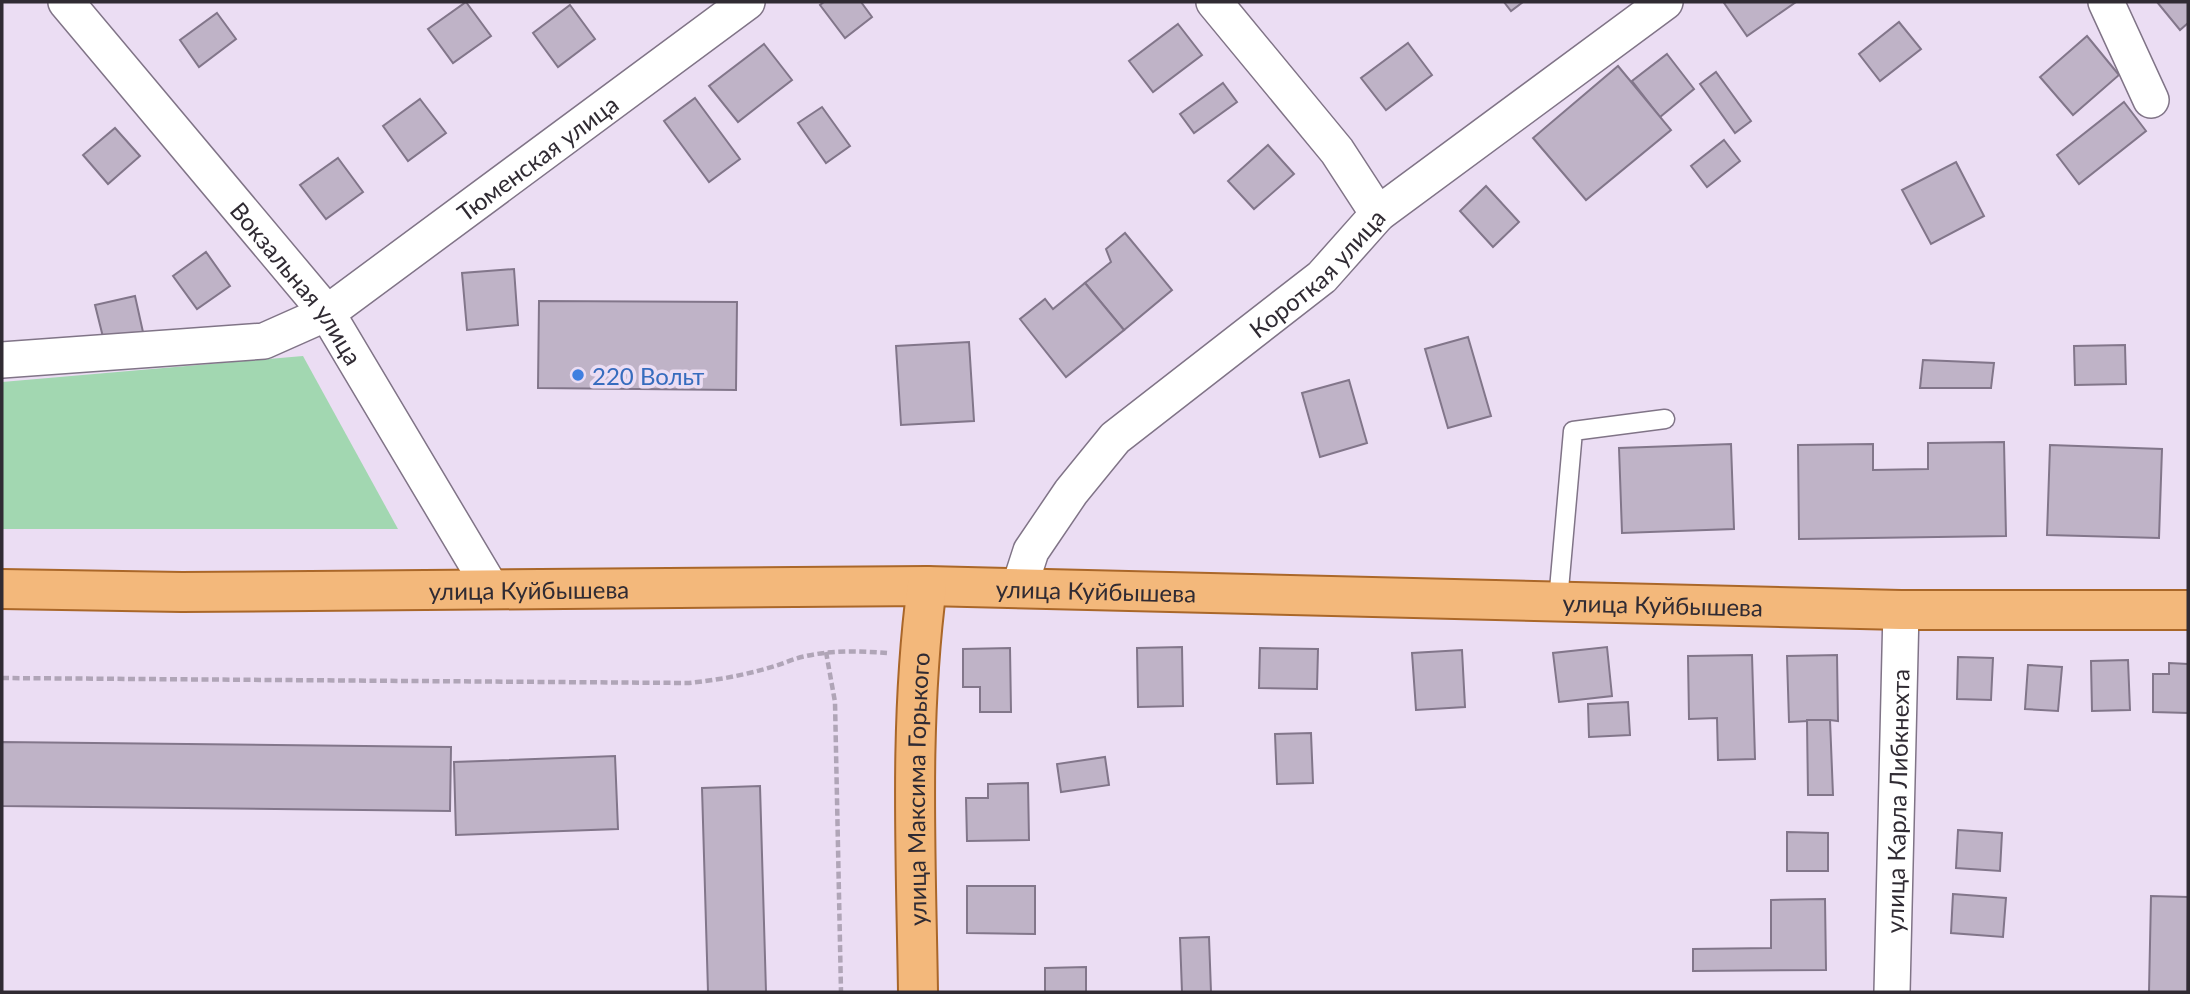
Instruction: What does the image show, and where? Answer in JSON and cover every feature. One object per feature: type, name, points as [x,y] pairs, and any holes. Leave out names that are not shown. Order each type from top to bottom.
[{"type":"main road","name":"улица Куйбышева","points":[[2,589],[182,592],[927,586],[1902,610],[2188,610]]},
{"type":"main road","name":"улица Максима Горького","points":[[918,992],[914,738],[918,652],[927,586]]},
{"type":"street","name":"Вокзальная улица","points":[[66,2],[327,313],[492,590]]},
{"type":"street","name":"Тюменская улица","points":[[2,360],[264,341],[327,313],[747,2]]},
{"type":"street","points":[[1214,2],[1336,151],[1378,214]]},
{"type":"street","name":"Короткая улица","points":[[1019,588],[1031,551],[1071,492],[1115,438],[1322,276],[1378,214],[1665,2]]},
{"type":"street","points":[[2106,2],[2151,100]]},
{"type":"street","name":"улица Карла Либкнехта","points":[[1892,992],[1902,610]]},
{"type":"lane","points":[[1558,601],[1573,431],[1665,419]]},
{"type":"path","points":[[2,678],[689,683],[728,678],[803,656],[827,652],[898,654]]},
{"type":"path","points":[[827,652],[835,702],[841,992]]},
{"type":"green space","points":[[303,356],[398,529],[2,529],[2,382]]},
{"type":"building","points":[[466,2],[491,36],[453,63],[428,29]]},
{"type":"building","points":[[824,2],[861,2],[872,17],[845,38],[820,5]]},
{"type":"building","points":[[1504,2],[1523,2],[1511,11]]},
{"type":"building","points":[[1796,2],[1747,36],[1724,3]]},
{"type":"building","points":[[2157,2],[2188,2],[2188,23],[2180,30]]},
{"type":"building","points":[[570,5],[595,39],[558,67],[533,33]]},
{"type":"building","points":[[217,13],[236,39],[199,67],[180,40]]},
{"type":"building","points":[[1899,22],[1921,49],[1880,81],[1859,54]]},
{"type":"building","points":[[1178,24],[1202,55],[1153,92],[1129,61]]},
{"type":"building","points":[[2087,36],[2119,75],[2073,115],[2040,77]]},
{"type":"building","points":[[1408,43],[1432,75],[1386,110],[1361,78]]},
{"type":"building","points":[[764,44],[792,80],[738,122],[709,86]]},
{"type":"building","points":[[1667,54],[1694,89],[1660,117],[1632,81]]},
{"type":"building","points":[[1618,66],[1671,130],[1586,200],[1533,138]]},
{"type":"building","points":[[1716,72],[1751,121],[1735,133],[1700,84]]},
{"type":"building","points":[[1223,83],[1237,102],[1194,133],[1180,114]]},
{"type":"building","points":[[695,98],[740,159],[709,182],[664,121]]},
{"type":"building","points":[[420,99],[446,133],[408,161],[383,126]]},
{"type":"building","points":[[2124,102],[2146,131],[2079,184],[2057,155]]},
{"type":"building","points":[[822,107],[850,146],[826,163],[798,123]]},
{"type":"building","points":[[115,128],[140,156],[108,184],[83,155]]},
{"type":"building","points":[[1724,140],[1740,161],[1707,187],[1691,166]]},
{"type":"building","points":[[1268,145],[1294,174],[1254,209],[1228,181]]},
{"type":"building","points":[[338,158],[363,192],[326,219],[300,185]]},
{"type":"building","points":[[1956,162],[1984,216],[1931,244],[1902,190]]},
{"type":"building","points":[[1486,186],[1519,222],[1493,247],[1460,211]]},
{"type":"building","points":[[1125,233],[1172,290],[1124,330],[1085,283],[1111,262],[1106,249]]},
{"type":"building","points":[[206,252],[230,286],[197,309],[173,276]]},
{"type":"building","points":[[514,269],[518,325],[467,330],[462,273]]},
{"type":"building","points":[[1085,283],[1124,330],[1066,377],[1020,319],[1045,299],[1053,309]]},
{"type":"building","points":[[135,296],[143,332],[104,341],[95,305]]},
{"type":"building","points":[[539,301],[737,302],[736,390],[538,388]]},
{"type":"building","points":[[1468,337],[1491,416],[1448,428],[1425,349]]},
{"type":"building","points":[[969,342],[974,421],[901,425],[896,346]]},
{"type":"building","points":[[2125,345],[2126,384],[2075,385],[2074,346]]},
{"type":"building","points":[[1923,360],[1994,363],[1991,388],[1920,388]]},
{"type":"building","points":[[1349,380],[1367,443],[1320,457],[1302,393]]},
{"type":"building","points":[[2004,442],[2006,536],[1799,539],[1798,445],[1873,444],[1873,470],[1928,469],[1928,443]]},
{"type":"building","points":[[1731,444],[1734,529],[1622,533],[1619,448]]},
{"type":"building","points":[[2050,445],[2162,449],[2159,538],[2047,535]]},
{"type":"building","points":[[1182,647],[1183,706],[1138,707],[1137,648]]},
{"type":"building","points":[[1607,647],[1612,696],[1559,702],[1553,653]]},
{"type":"building","points":[[1010,648],[1011,712],[980,712],[980,687],[963,687],[963,649]]},
{"type":"building","points":[[1260,648],[1318,649],[1317,689],[1259,688]]},
{"type":"building","points":[[1462,650],[1465,707],[1416,710],[1412,653]]},
{"type":"building","points":[[1752,655],[1755,759],[1718,760],[1717,718],[1689,719],[1688,656]]},
{"type":"building","points":[[1837,655],[1838,721],[1789,722],[1787,656]]},
{"type":"building","points":[[1958,657],[1993,658],[1991,700],[1957,699]]},
{"type":"building","points":[[2128,660],[2130,710],[2092,711],[2091,661]]},
{"type":"building","points":[[2169,663],[2188,664],[2188,713],[2153,712],[2153,674],[2169,674]]},
{"type":"building","points":[[2028,665],[2062,667],[2058,711],[2025,709]]},
{"type":"building","points":[[1628,702],[1630,735],[1589,737],[1588,704]]},
{"type":"building","points":[[1807,720],[1830,720],[1833,795],[1808,795]]},
{"type":"building","points":[[1311,733],[1313,783],[1277,784],[1275,734]]},
{"type":"building","points":[[2,742],[451,747],[450,811],[2,806]]},
{"type":"building","points":[[615,756],[618,829],[456,835],[454,762]]},
{"type":"building","points":[[1105,757],[1109,785],[1061,792],[1057,764]]},
{"type":"building","points":[[1028,783],[1029,840],[967,841],[966,798],[988,798],[988,784]]},
{"type":"building","points":[[760,786],[766,992],[708,992],[702,788]]},
{"type":"building","points":[[1958,830],[2002,833],[2000,871],[1956,868]]},
{"type":"building","points":[[1787,832],[1828,833],[1828,871],[1787,871]]},
{"type":"building","points":[[967,886],[1035,886],[1035,934],[967,933]]},
{"type":"building","points":[[1953,894],[2006,898],[2003,937],[1951,933]]},
{"type":"building","points":[[2151,896],[2188,897],[2187,992],[2149,992]]},
{"type":"building","points":[[1825,899],[1826,970],[1693,971],[1693,949],[1771,948],[1771,900]]},
{"type":"building","points":[[1209,937],[1211,992],[1182,992],[1180,938]]},
{"type":"building","points":[[1086,967],[1086,992],[1045,992],[1045,968]]},
{"type":"place","name":"220 Вольт","points":[[578,375]]}]
